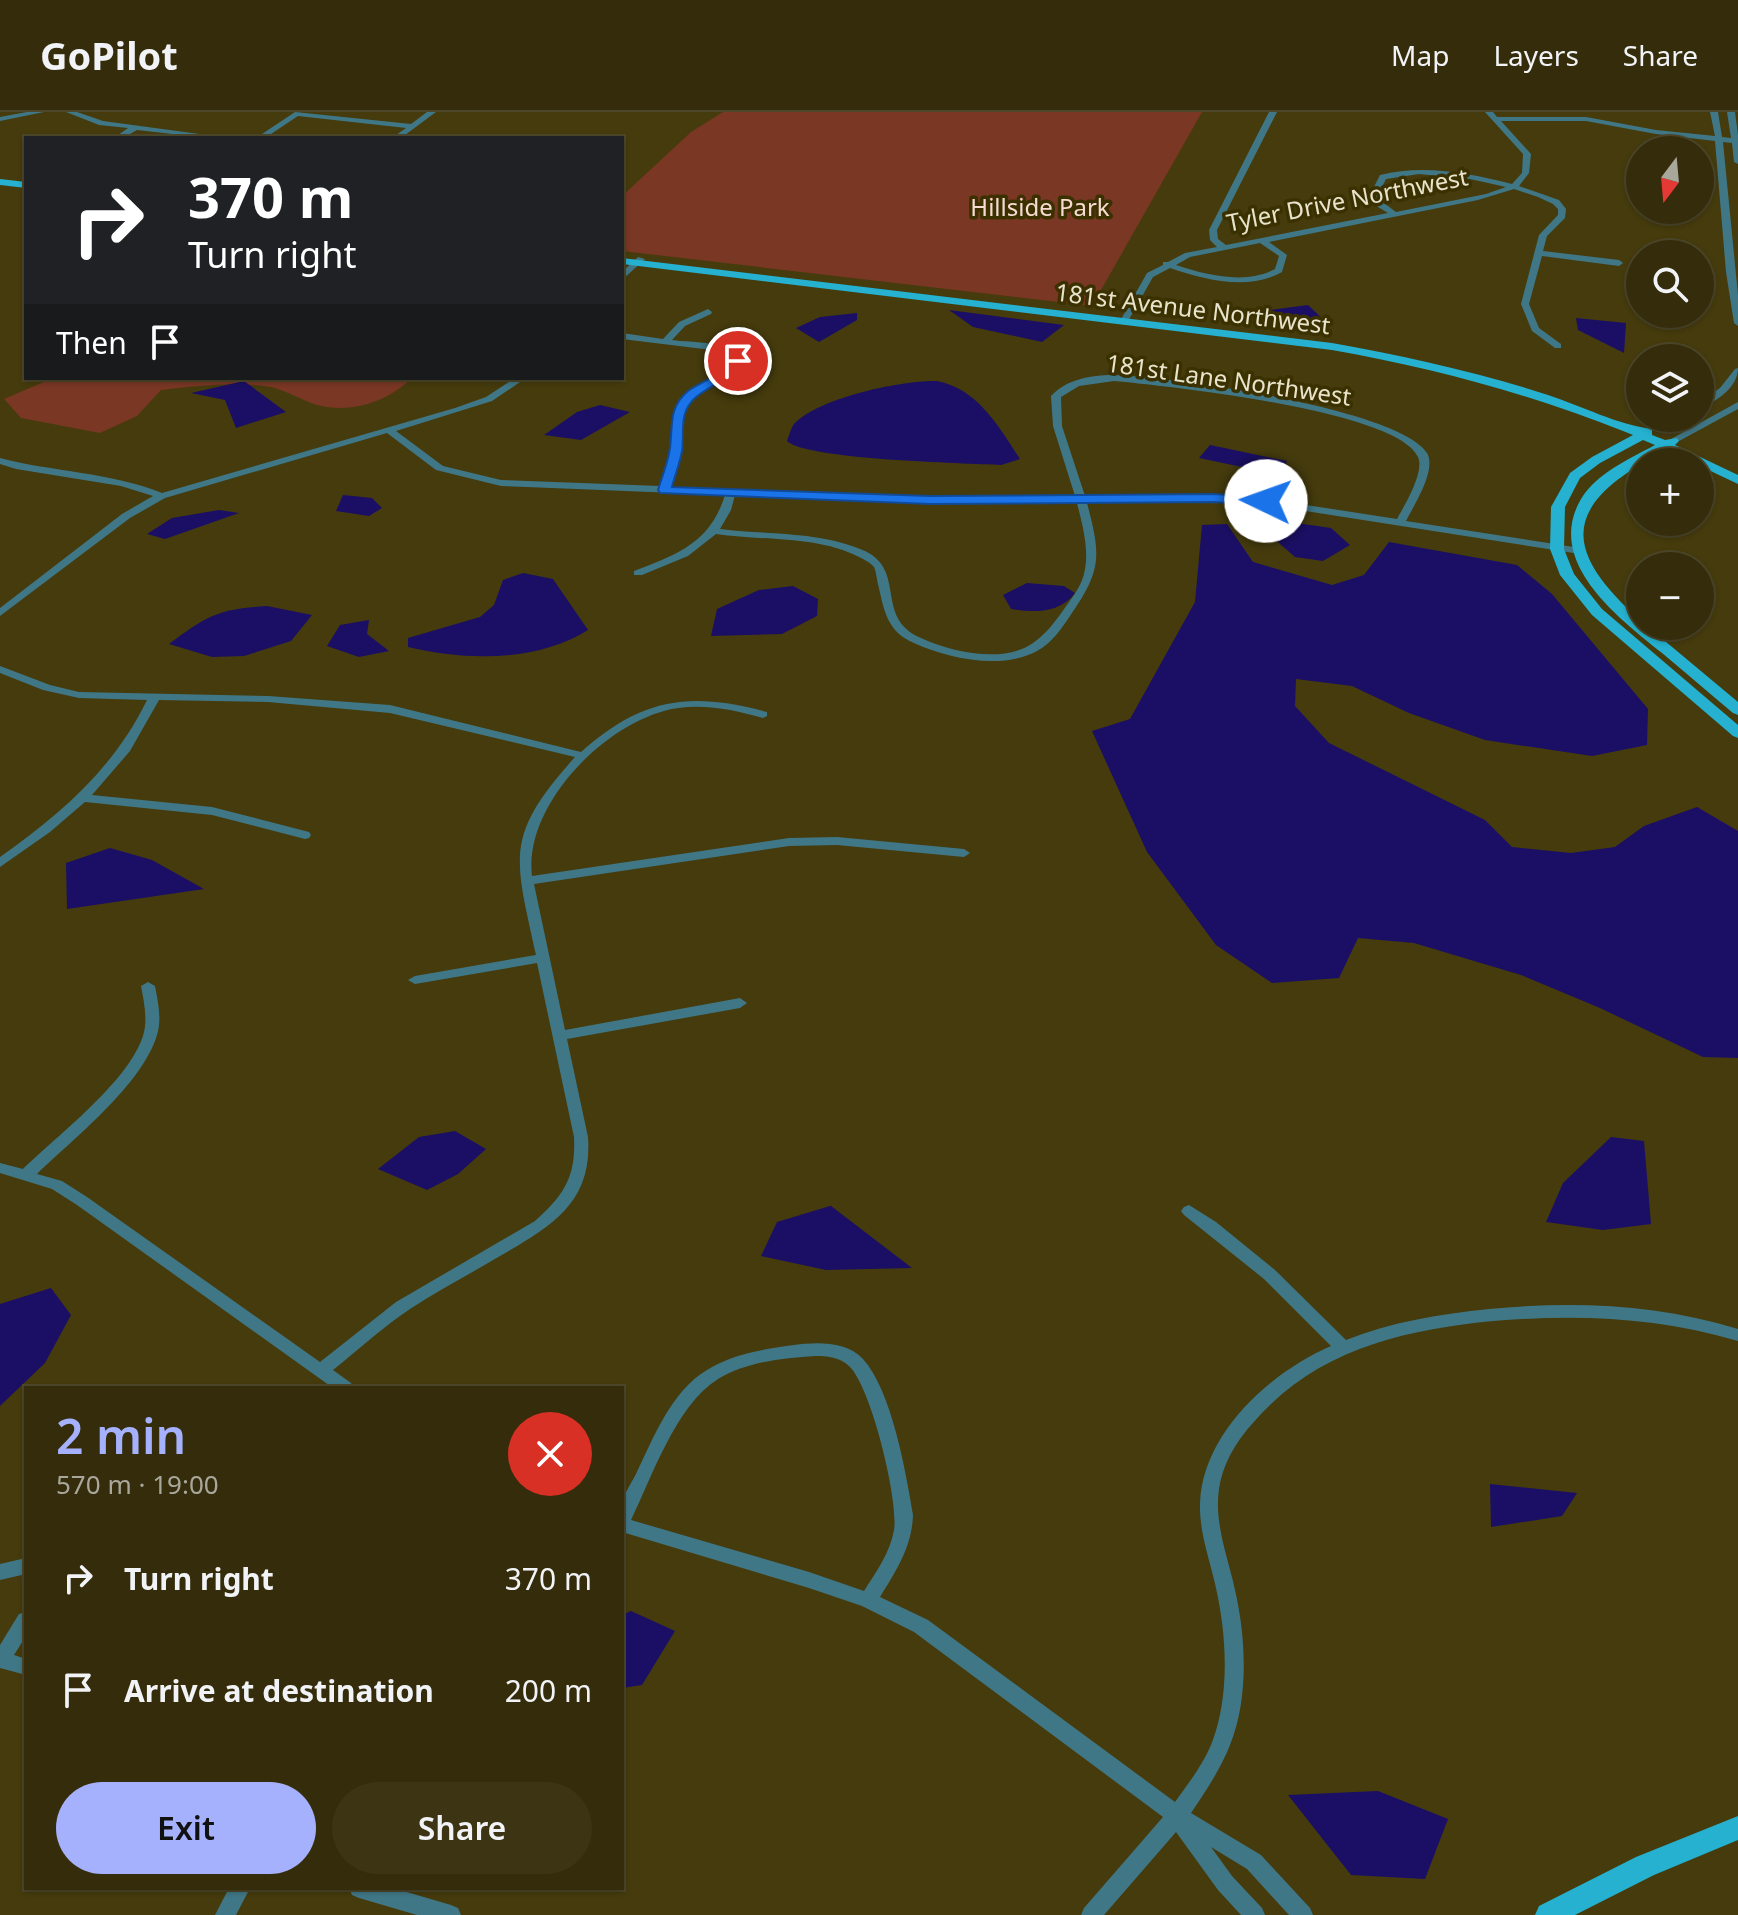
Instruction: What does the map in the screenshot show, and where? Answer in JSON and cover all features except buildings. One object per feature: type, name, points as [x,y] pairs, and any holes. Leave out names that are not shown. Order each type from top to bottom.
[{"type":"main road","points":[[0,184],[24,187]]},
{"type":"main road","name":"181st Avenue Northwest","points":[[624,259],[1289,340],[1395,358],[1525,392],[1626,425]]},
{"type":"main road","points":[[1648,432],[1596,460],[1575,476],[1558,507],[1557,549],[1567,575],[1597,612],[1738,733]]},
{"type":"main road","name":"181st Avenue Northwest","points":[[1648,432],[1738,468]]},
{"type":"main road","points":[[1671,442],[1625,466],[1588,499],[1578,520],[1580,551],[1593,579],[1615,606],[1738,710]]},
{"type":"main road","name":"181st Avenue Northwest","points":[[1671,442],[1738,480]]},
{"type":"main road","points":[[1548,1915],[1645,1866],[1738,1828]]},
{"type":"street","points":[[0,119],[40,112]]},
{"type":"street","points":[[70,112],[93,121],[209,136]]},
{"type":"street","points":[[398,136],[432,112]]},
{"type":"street","points":[[1223,247],[1214,240],[1213,230],[1273,112]]},
{"type":"street","points":[[1714,112],[1738,323]]},
{"type":"street","points":[[1731,112],[1738,162]]},
{"type":"street","points":[[263,136],[298,113],[411,126]]},
{"type":"street","points":[[1492,115],[1586,119],[1656,132],[1737,141]]},
{"type":"street","points":[[1492,115],[1529,159],[1526,174],[1515,187]]},
{"type":"street","points":[[121,136],[136,127]]},
{"type":"street","points":[[1394,214],[1381,205],[1374,195],[1380,180],[1393,173],[1430,172],[1515,187],[1548,197],[1562,209],[1560,220],[1543,235],[1526,310],[1535,329],[1558,346]]},
{"type":"street","name":"Tyler Drive Northwest","points":[[1126,318],[1145,282],[1166,264],[1200,251],[1492,195],[1515,187]]},
{"type":"street","points":[[1723,212],[1738,214]]},
{"type":"street","points":[[1166,264],[1230,278],[1270,276],[1279,270],[1283,255],[1261,240]]},
{"type":"street","points":[[1538,253],[1619,263]]},
{"type":"street","points":[[624,275],[639,261]]},
{"type":"street","points":[[665,342],[682,324],[708,312]]},
{"type":"street","points":[[624,336],[722,349],[738,361],[732,370],[691,395],[679,410],[675,426],[676,448],[664,490]]},
{"type":"street","points":[[1714,396],[1738,371]]},
{"type":"street","name":"181st Lane Northwest","points":[[1080,499],[1056,421],[1056,396],[1082,381],[1125,379],[1325,410],[1366,420],[1400,433],[1421,451],[1425,463],[1400,523]]},
{"type":"street","points":[[0,613],[126,516],[161,496],[474,405],[518,380]]},
{"type":"street","points":[[1671,442],[1738,405]]},
{"type":"street","points":[[389,430],[430,462],[482,480],[930,500],[1248,499],[1580,551]]},
{"type":"street","points":[[0,461],[54,475],[129,484],[161,496]]},
{"type":"street","points":[[638,573],[697,546],[715,531],[727,512],[731,493]]},
{"type":"street","points":[[715,531],[748,538],[831,543],[857,550],[879,566],[889,619],[907,636],[927,645],[973,655],[1008,657],[1045,643],[1089,574],[1091,552],[1080,499]]},
{"type":"street","points":[[0,669],[60,692],[97,697],[268,699],[366,706],[437,719],[580,755]]},
{"type":"street","points":[[0,863],[58,822],[83,798],[125,748],[154,698]]},
{"type":"street","points":[[320,1371],[402,1306],[541,1225],[572,1193],[581,1176],[584,1158],[526,881],[525,847],[532,821],[546,798],[580,755],[619,724],[666,708],[712,704],[744,707],[763,714]]},
{"type":"street","points":[[83,798],[212,811],[305,835]]},
{"type":"street","points":[[526,881],[789,842],[837,841],[964,853]]},
{"type":"street","points":[[415,980],[542,958]]},
{"type":"street","points":[[27,1174],[116,1085],[142,1054],[152,1024],[148,986]]},
{"type":"street","points":[[559,1036],[740,1003]]},
{"type":"street","points":[[0,1168],[57,1185],[342,1386]]},
{"type":"street","points":[[1189,1211],[1257,1261],[1310,1311],[1342,1347]]},
{"type":"street","points":[[1091,1915],[1175,1814],[1204,1776],[1221,1745],[1231,1687],[1231,1615],[1208,1503],[1215,1471],[1232,1434],[1258,1403],[1288,1379],[1342,1347],[1417,1323],[1567,1310],[1652,1313],[1738,1335]]},
{"type":"street","points":[[624,1519],[685,1400],[714,1373],[750,1359],[806,1350],[841,1354],[855,1360],[874,1388],[904,1515],[905,1531],[900,1547],[868,1600]]},
{"type":"street","points":[[624,1524],[868,1600],[921,1626],[1175,1814],[1254,1862],[1303,1915]]},
{"type":"street","points":[[0,1572],[24,1566]]},
{"type":"street","points":[[24,1623],[0,1660],[24,1666]]},
{"type":"street","points":[[1175,1814],[1225,1883],[1255,1915]]},
{"type":"street","points":[[225,1915],[239,1890]]},
{"type":"street","points":[[366,1890],[451,1915]]},
{"type":"green space","name":"Hillside Park","points":[[723,112],[1202,112],[1092,306],[624,251],[624,194],[691,132]]},
{"type":"green space","points":[[48,380],[410,380],[380,399],[343,408],[317,405],[258,385],[161,390],[137,416],[100,433],[21,418],[4,399]]},
{"type":"shaded area","points":[[1308,305],[1329,325],[1248,313]]},
{"type":"shaded area","points":[[949,310],[1064,325],[1042,342],[973,327]]},
{"type":"shaded area","points":[[857,313],[857,320],[819,342],[796,328],[820,317]]},
{"type":"shaded area","points":[[1576,318],[1626,323],[1624,353],[1578,330]]},
{"type":"shaded area","points":[[244,381],[286,412],[236,428],[225,400],[191,393]]},
{"type":"shaded area","points":[[937,381],[951,385],[976,401],[995,422],[1020,459],[1001,465],[888,459],[824,452],[787,441],[794,424],[822,406],[883,387]]},
{"type":"shaded area","points":[[600,405],[630,412],[581,440],[544,435],[577,412]]},
{"type":"shaded area","points":[[1210,445],[1287,461],[1280,475],[1199,458]]},
{"type":"shaded area","points":[[343,495],[372,498],[382,508],[369,516],[336,511]]},
{"type":"shaded area","points":[[219,510],[239,513],[165,539],[147,534],[172,518]]},
{"type":"shaded area","points":[[1289,522],[1331,528],[1350,545],[1323,561],[1295,557],[1263,529]]},
{"type":"shaded area","points":[[1227,524],[1253,562],[1332,585],[1364,575],[1389,542],[1517,565],[1552,594],[1648,709],[1647,745],[1592,756],[1485,740],[1409,713],[1352,686],[1296,679],[1295,706],[1329,743],[1485,820],[1512,847],[1571,853],[1615,847],[1644,826],[1697,807],[1738,831],[1738,1058],[1703,1057],[1521,975],[1414,943],[1358,938],[1339,978],[1272,983],[1216,945],[1147,852],[1092,731],[1130,719],[1195,602],[1202,525]]},
{"type":"shaded area","points":[[523,573],[553,579],[588,630],[547,648],[501,656],[453,655],[408,647],[408,638],[480,617],[494,605],[503,580]]},
{"type":"shaded area","points":[[1027,583],[1064,586],[1075,593],[1069,600],[1046,610],[1011,609],[1003,595]]},
{"type":"shaded area","points":[[793,586],[818,599],[817,616],[782,634],[711,636],[717,609],[759,590]]},
{"type":"shaded area","points":[[267,606],[312,615],[291,641],[244,656],[212,657],[169,644],[215,615]]},
{"type":"shaded area","points":[[369,620],[367,634],[389,651],[359,657],[327,646],[340,625]]},
{"type":"shaded area","points":[[110,848],[152,860],[204,889],[67,909],[66,863]]},
{"type":"shaded area","points":[[455,1131],[486,1149],[458,1174],[427,1190],[378,1169],[419,1137]]},
{"type":"shaded area","points":[[1611,1137],[1644,1141],[1651,1224],[1603,1230],[1546,1222],[1563,1183]]},
{"type":"shaded area","points":[[831,1206],[912,1268],[826,1270],[761,1256],[777,1222]]},
{"type":"shaded area","points":[[51,1288],[71,1315],[45,1363],[0,1406],[0,1304]]},
{"type":"shaded area","points":[[1490,1484],[1577,1493],[1562,1516],[1491,1527]]},
{"type":"shaded area","points":[[631,1611],[675,1631],[642,1685],[624,1688],[624,1614]]},
{"type":"shaded area","points":[[1378,1791],[1448,1819],[1425,1879],[1351,1875],[1288,1795]]},
{"type":"route","points":[[738,361],[732,370],[691,395],[679,410],[675,426],[676,448],[664,490],[930,500],[1213,498],[1266,501]]}]
